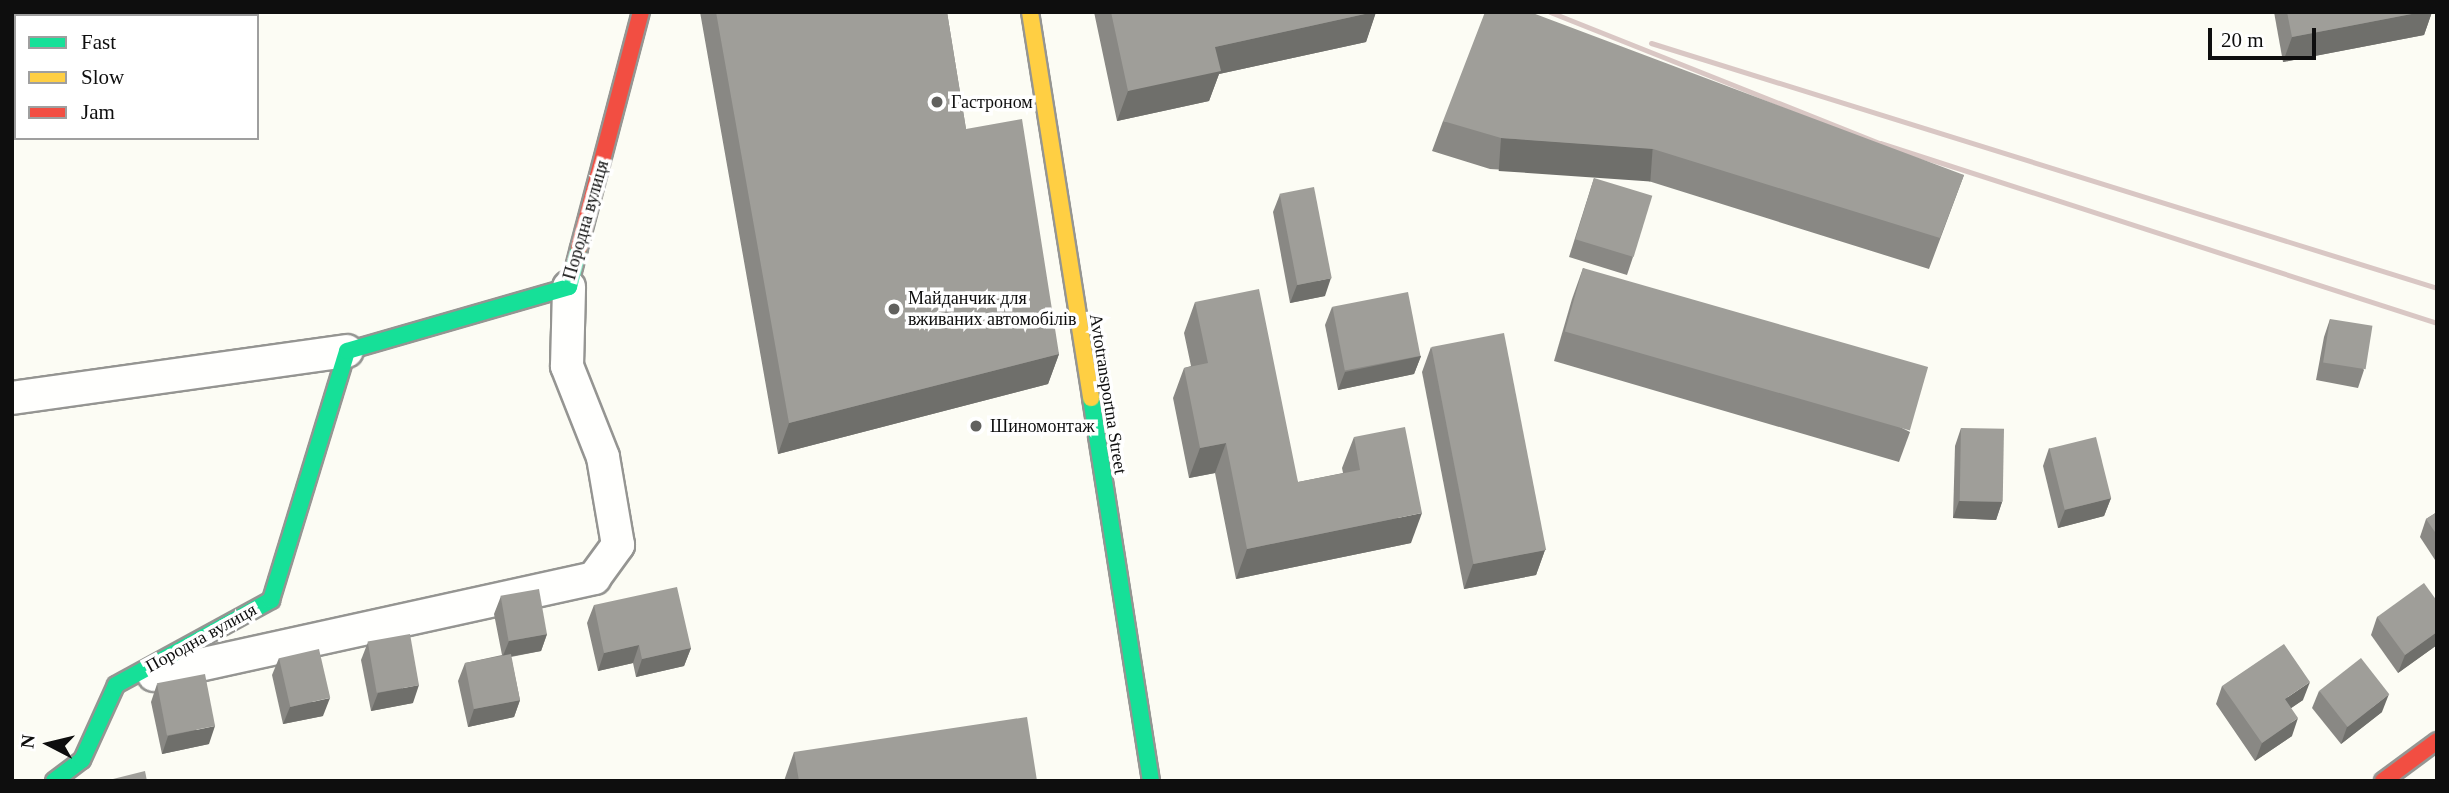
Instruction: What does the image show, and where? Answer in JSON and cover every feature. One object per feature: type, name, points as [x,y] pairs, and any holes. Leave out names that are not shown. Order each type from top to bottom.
[{"type":"street","name":"Породна вулиця","points":[[12,398],[347,351],[569,286],[641,12]]},
{"type":"street","name":"Avtotransportna Street","points":[[1030,12],[1151,781]]},
{"type":"street","points":[[54,781],[82,760],[116,685],[191,665],[594,578],[618,545],[604,457],[567,366],[569,286]]},
{"type":"street","name":"Породна вулиця","points":[[116,685],[271,600],[347,351]]},
{"type":"street","points":[[2383,781],[2437,741]]},
{"type":"building","points":[[716,12],[947,12],[966,129],[1022,119],[1059,354],[789,423]]},
{"type":"building","points":[[1111,12],[1374,12],[1215,47],[1221,71],[1128,91]]},
{"type":"building","points":[[1485,12],[1530,12],[1964,175],[1940,238],[1653,149],[1501,138],[1443,121]]},
{"type":"building","points":[[2287,12],[2422,12],[2292,37]]},
{"type":"building","points":[[1594,178],[1652,196],[1634,257],[1575,239]]},
{"type":"building","points":[[1314,187],[1332,278],[1297,285],[1280,194]]},
{"type":"building","points":[[1583,268],[1928,367],[1910,430],[1565,331]]},
{"type":"building","points":[[1259,289],[1298,482],[1360,470],[1354,437],[1405,427],[1422,513],[1247,549],[1226,443],[1200,448],[1184,368],[1208,363],[1195,302]]},
{"type":"building","points":[[1408,292],[1420,356],[1345,370],[1332,307]]},
{"type":"building","points":[[2330,319],[2372,326],[2366,369],[2323,362]]},
{"type":"building","points":[[1504,333],[1546,550],[1474,564],[1431,347]]},
{"type":"building","points":[[1961,428],[2004,429],[2003,502],[1960,501]]},
{"type":"building","points":[[2096,437],[2111,498],[2065,510],[2049,449]]},
{"type":"building","points":[[2437,512],[2437,535],[2426,519]]},
{"type":"building","points":[[2424,583],[2437,601],[2437,632],[2405,655],[2377,617]]},
{"type":"building","points":[[677,587],[691,648],[642,659],[639,645],[604,653],[594,605]]},
{"type":"building","points":[[539,589],[547,634],[509,641],[501,596]]},
{"type":"building","points":[[410,634],[419,685],[377,693],[368,641]]},
{"type":"building","points":[[2284,644],[2310,682],[2285,699],[2298,718],[2262,743],[2222,686]]},
{"type":"building","points":[[319,649],[330,698],[290,707],[279,658]]},
{"type":"building","points":[[511,654],[520,700],[474,709],[465,663]]},
{"type":"building","points":[[2361,658],[2389,694],[2348,727],[2319,691]]},
{"type":"building","points":[[205,674],[215,726],[167,735],[157,683]]},
{"type":"building","points":[[1027,717],[1037,781],[799,781],[794,752]]},
{"type":"building","points":[[145,771],[147,781],[113,779]]},
{"type":"railway","points":[[1550,12],[1880,143],[2437,323]]},
{"type":"railway","points":[[1651,43],[2437,288]]},
{"type":"traffic: fast","points":[[54,781],[82,760],[116,685],[271,600],[347,351],[569,287],[579,248]]},
{"type":"traffic: fast","points":[[1091,398],[1151,781]]},
{"type":"traffic: slow","points":[[1030,12],[1091,398]]},
{"type":"traffic: jam","points":[[579,248],[641,12]]},
{"type":"traffic: jam","points":[[2383,781],[2437,741]]},
{"type":"place","name":"Гастроном","points":[[937,102]]},
{"type":"place","name":"Майданчик для вживаних автомобілів","points":[[894,309]]},
{"type":"place","name":"Шиномонтаж","points":[[976,426]]}]
